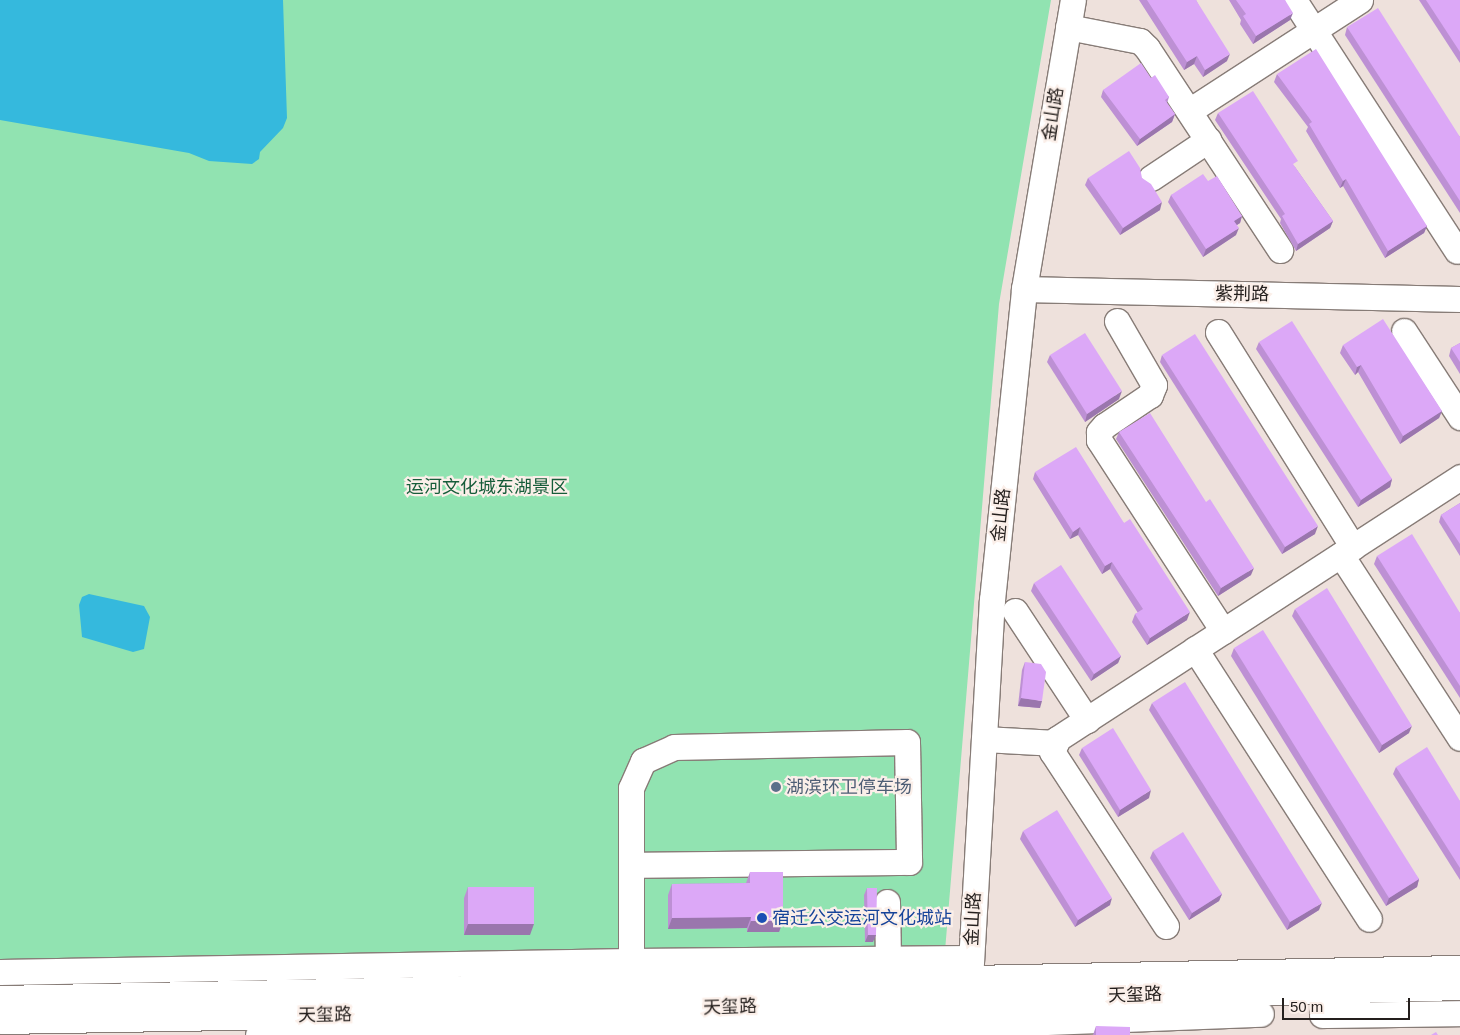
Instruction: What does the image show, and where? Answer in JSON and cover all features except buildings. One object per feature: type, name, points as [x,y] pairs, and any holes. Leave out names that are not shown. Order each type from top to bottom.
[{"type":"street","name":"金山路","points":[[969,1030],[970,979],[992,600],[1024,289],[1073,0]]},
{"type":"street","points":[[1294,0],[1457,251]]},
{"type":"street","points":[[1189,111],[1360,0]]},
{"type":"street","points":[[1068,27],[1140,41],[1189,111],[1280,250]]},
{"type":"street","points":[[1150,178],[1208,140]]},
{"type":"street","name":"紫荆路","points":[[1024,289],[1460,299]]},
{"type":"street","points":[[1116,321],[1154,385],[1150,395],[1104,426],[1099,432],[1099,440],[1223,631]]},
{"type":"street","points":[[1218,332],[1460,738]]},
{"type":"street","points":[[1404,332],[1460,417]]},
{"type":"street","points":[[1166,926],[1052,752],[1056,743],[1087,720],[1460,477]]},
{"type":"street","points":[[1015,611],[1087,720]]},
{"type":"street","points":[[1195,649],[1369,919]]},
{"type":"street","points":[[984,739],[1056,743]]},
{"type":"street","points":[[631,998],[631,788],[644,761],[661,750],[674,747],[907,742],[909,862],[632,865]]},
{"type":"street","points":[[886,902],[888,959]]},
{"type":"street","points":[[0,972],[631,961],[888,959],[970,979]]},
{"type":"street","points":[[370,965],[372,1013]]},
{"type":"street","name":"天玺路","points":[[0,1021],[372,1013],[631,998],[712,1006],[970,979],[1261,1003],[1320,981],[1460,968]]},
{"type":"street","points":[[1320,981],[1322,1025],[1460,1013]]},
{"type":"street","name":"天玺路","points":[[1320,981],[1460,987]]},
{"type":"street","name":"天玺路","points":[[0,998],[372,1013]]},
{"type":"street","points":[[258,1035],[372,1013],[712,1006],[969,1030],[1261,1003]]},
{"type":"green space","name":"运河文化城东湖景区","points":[[0,0],[1051,0],[999,304],[944,963],[0,984]]},
{"type":"water","points":[[0,0],[283,0],[287,118],[283,128],[260,152],[259,159],[252,164],[209,161],[189,153],[0,120]]},
{"type":"water","points":[[89,594],[144,606],[150,617],[144,649],[133,652],[82,637],[79,605],[82,597]]},
{"type":"place","name":"湖滨环卫停车场","points":[[776,787]]},
{"type":"place","name":"宿迁公交运河文化城站","points":[[762,918]]}]
